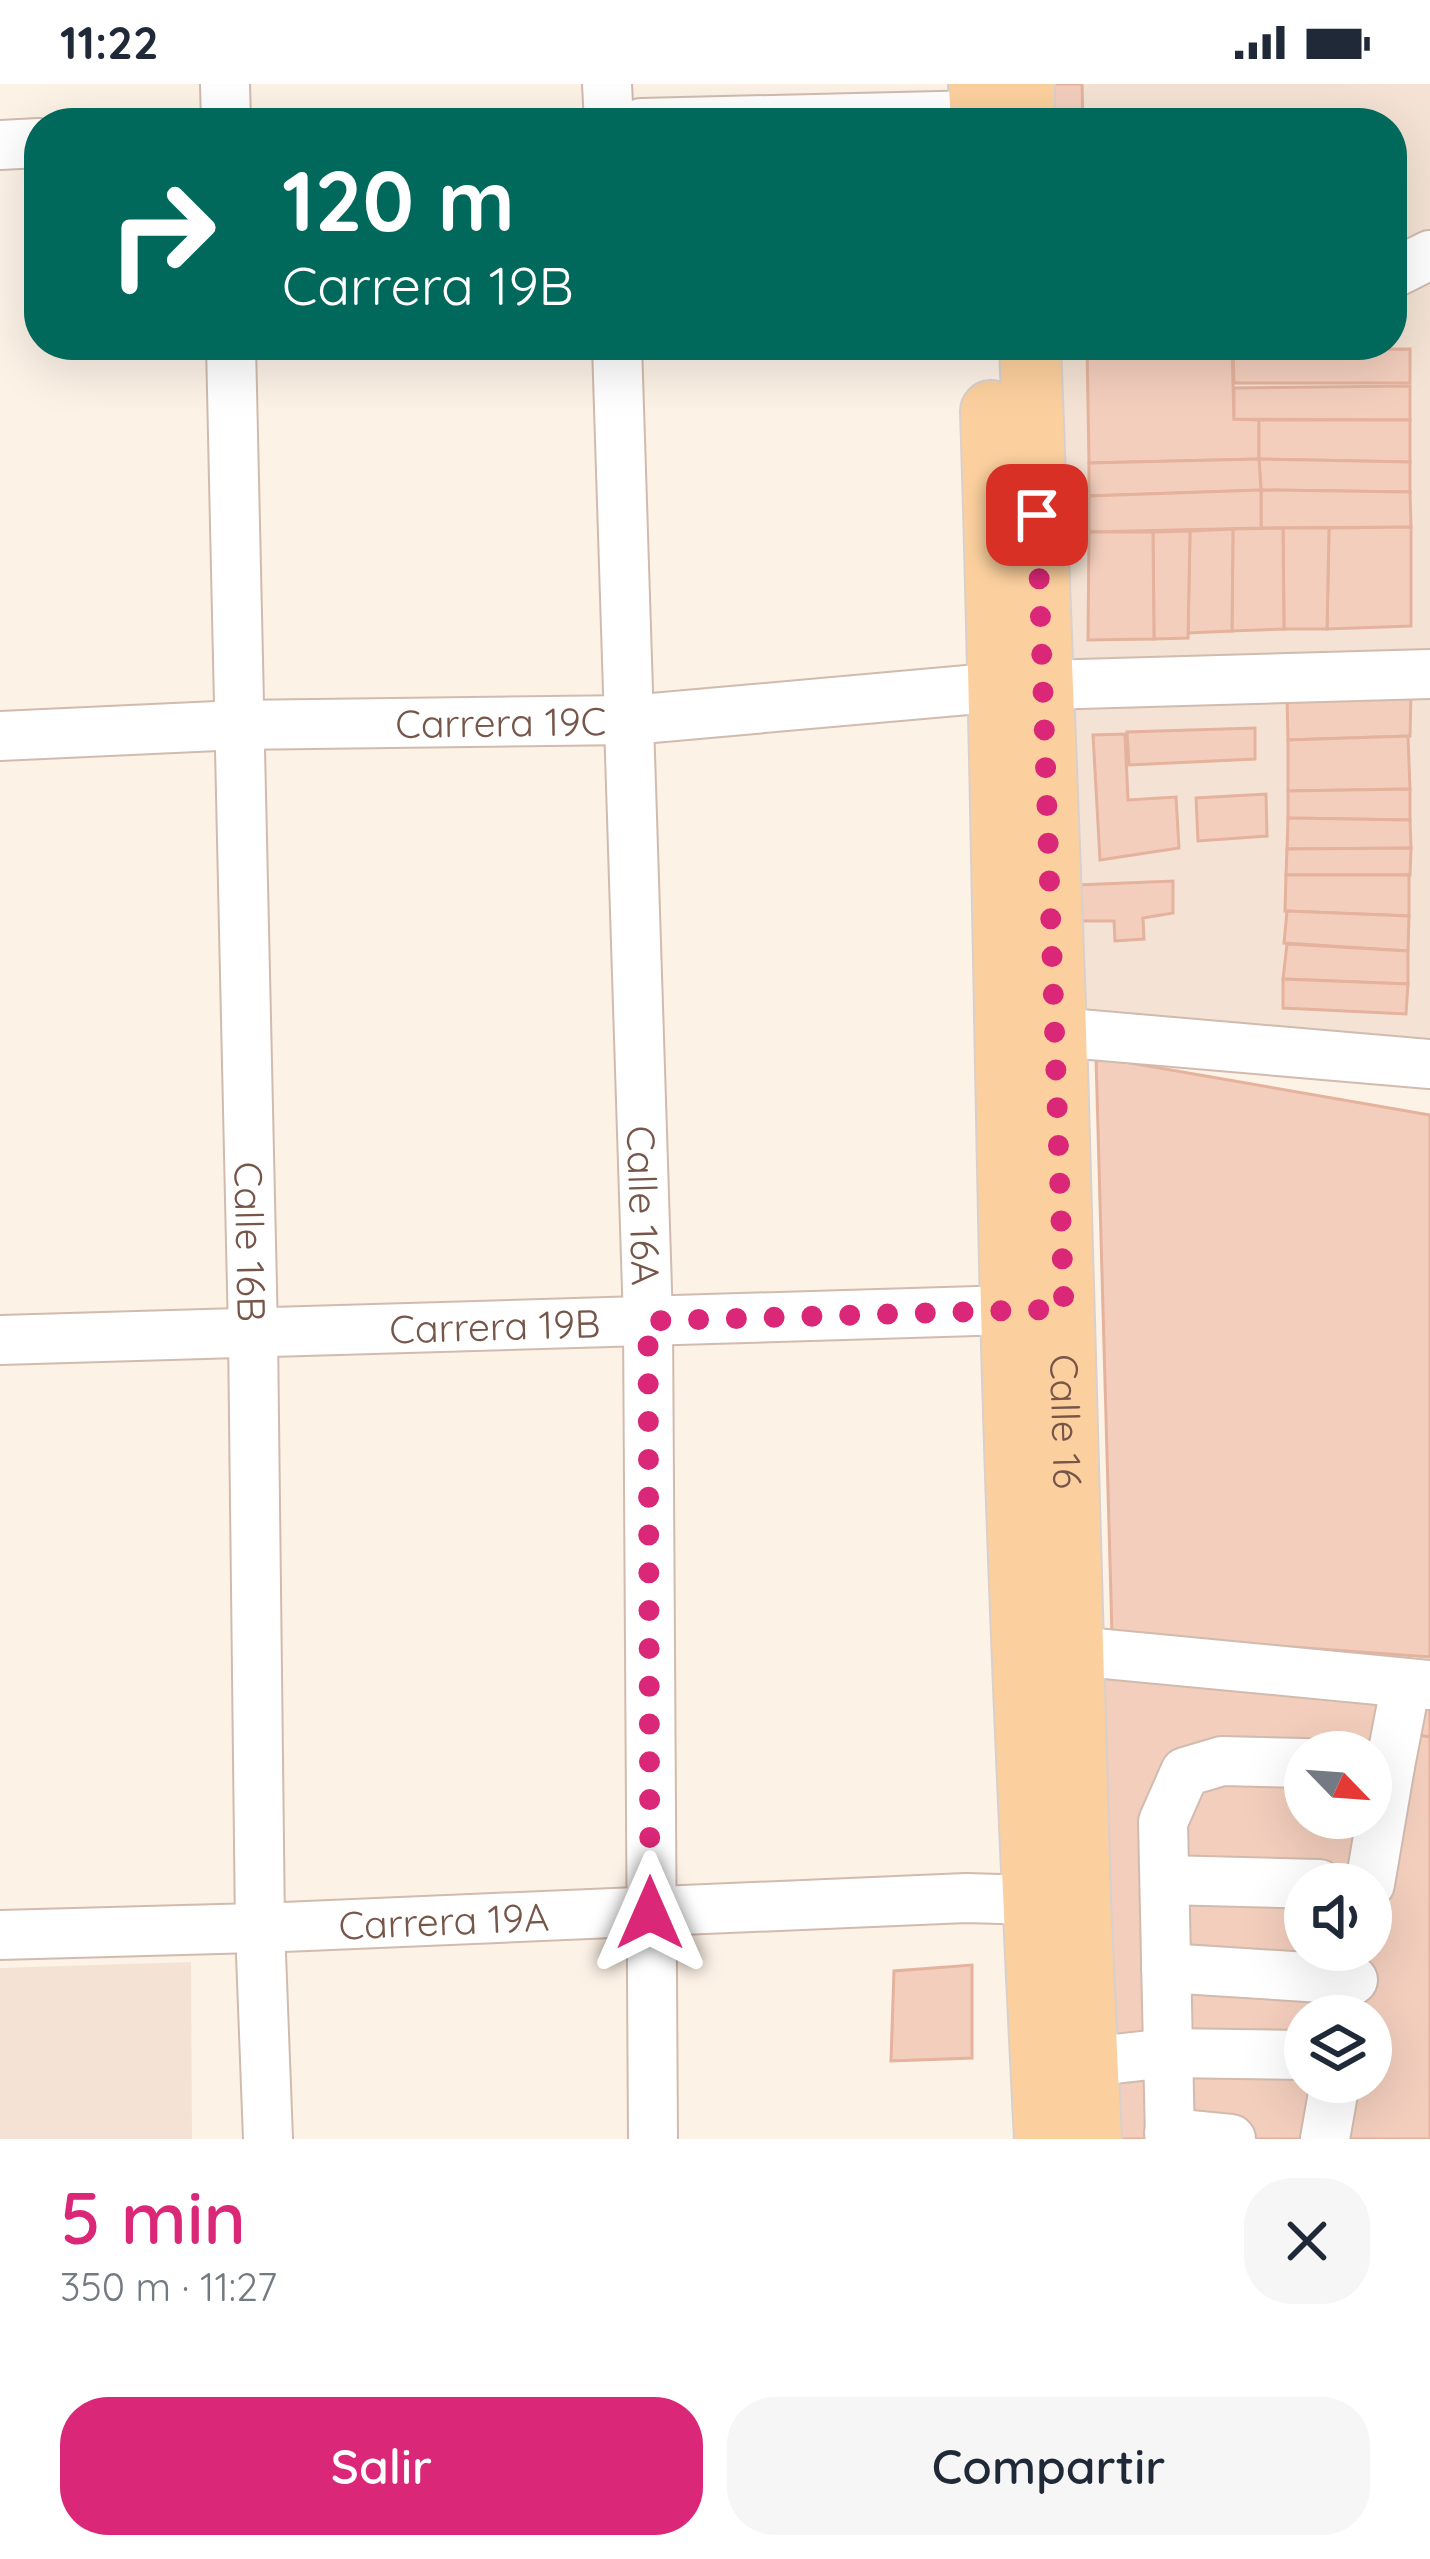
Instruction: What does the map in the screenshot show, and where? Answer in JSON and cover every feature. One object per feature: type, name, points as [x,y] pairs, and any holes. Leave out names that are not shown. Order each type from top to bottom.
[{"type":"main road","name":"Calle 16","points":[[989,360],[1056,1032],[1038,1309],[1074,1651],[1091,2139]]},
{"type":"main road","name":"Calle 16","points":[[1030,360],[1022,686],[1038,1309],[1033,1900],[1045,2139]]},
{"type":"street","points":[[956,108],[998,106]]},
{"type":"street","name":"Calle 16B","points":[[231,360],[253,1333],[260,1928],[268,2139]]},
{"type":"street","name":"Calle 16A","points":[[617,360],[648,1321],[653,2139]]},
{"type":"street","name":"Carrera 19C","points":[[0,736],[239,724],[630,720],[1022,686],[1430,674]]},
{"type":"street","points":[[1056,1032],[1430,1064]]},
{"type":"street","name":"Carrera 19B","points":[[0,1340],[1038,1309]]},
{"type":"street","points":[[1074,1651],[1418,1684],[1392,1740]]},
{"type":"street","points":[[1231,2139],[1169,2136],[1163,1822],[1185,1772],[1222,1761],[1284,1762]]},
{"type":"street","points":[[1165,1880],[1284,1883]]},
{"type":"street","name":"Carrera 19A","points":[[0,1935],[966,1898],[1033,1900]]},
{"type":"street","points":[[1166,1968],[1352,1982]]},
{"type":"street","points":[[1088,2062],[1168,2053],[1284,2055]]},
{"type":"street","points":[[1325,2139],[1331,2103]]},
{"type":"shaded area","points":[[1031,84],[1430,84],[1430,243],[1407,256],[1407,108],[1032,108]]},
{"type":"shaded area","points":[[1430,267],[1430,665],[1054,675],[1045,360],[1407,360],[1407,279]]},
{"type":"shaded area","points":[[1430,681],[1430,1052],[1064,1025],[1051,692]]},
{"type":"shaded area","points":[[191,1962],[192,2139],[0,2139],[0,1968]]},
{"type":"building","points":[[1043,84],[1082,84],[1083,108],[1043,108]]},
{"type":"building","points":[[1407,349],[1410,383],[1234,383],[1233,360],[1407,360]]},
{"type":"building","points":[[1087,360],[1232,360],[1234,419],[1259,420],[1259,459],[1089,463]]},
{"type":"building","points":[[1410,386],[1410,420],[1234,419],[1234,388]]},
{"type":"building","points":[[1259,420],[1410,420],[1410,462],[1259,459]]},
{"type":"building","points":[[1259,459],[1410,462],[1410,492],[1261,490]]},
{"type":"building","points":[[1259,459],[1261,490],[1089,496],[1089,463]]},
{"type":"building","points":[[1261,490],[1410,492],[1411,527],[1261,528]]},
{"type":"building","points":[[1261,490],[1261,528],[1089,532],[1089,496]]},
{"type":"building","points":[[1411,527],[1411,626],[1327,629],[1329,528]]},
{"type":"building","points":[[1283,528],[1329,528],[1327,629],[1284,629]]},
{"type":"building","points":[[1283,528],[1284,629],[1232,631],[1233,529]]},
{"type":"building","points":[[1233,529],[1232,631],[1188,633],[1190,531]]},
{"type":"building","points":[[1190,531],[1188,638],[1154,639],[1153,532]]},
{"type":"building","points":[[1089,532],[1153,532],[1154,639],[1088,640]]},
{"type":"building","points":[[1411,693],[1410,736],[1288,740],[1287,697]]},
{"type":"building","points":[[1255,728],[1255,759],[1129,765],[1127,732]]},
{"type":"building","points":[[1125,734],[1128,800],[1176,797],[1179,848],[1100,860],[1093,735]]},
{"type":"building","points":[[1408,736],[1410,789],[1288,791],[1288,740]]},
{"type":"building","points":[[1410,789],[1410,820],[1288,818],[1288,791]]},
{"type":"building","points":[[1266,794],[1267,836],[1198,841],[1196,798]]},
{"type":"building","points":[[1288,818],[1410,820],[1411,848],[1287,849]]},
{"type":"building","points":[[1411,848],[1410,875],[1286,875],[1287,849]]},
{"type":"building","points":[[1286,875],[1409,875],[1409,916],[1285,911]]},
{"type":"building","points":[[1173,881],[1173,913],[1143,918],[1144,939],[1115,941],[1114,921],[1076,921],[1078,885]]},
{"type":"building","points":[[1287,911],[1409,916],[1408,951],[1284,943]]},
{"type":"building","points":[[1287,944],[1408,951],[1408,984],[1283,979]]},
{"type":"building","points":[[1283,979],[1408,984],[1406,1014],[1283,1008]]},
{"type":"building","points":[[1096,1057],[1430,1115],[1430,1657],[1112,1634]]},
{"type":"building","points":[[1079,1675],[1430,1702],[1430,2139],[1097,2139]]},
{"type":"building","points":[[1402,1732],[1430,1737],[1430,2139],[1335,2139],[1341,2103],[1392,2103],[1392,1995],[1358,1995],[1362,1971],[1392,1971],[1392,1863],[1381,1863],[1384,1839],[1392,1839],[1392,1793]]},
{"type":"building","points":[[972,1965],[972,2058],[891,2061],[894,1971]]},
{"type":"route","points":[[650,1913],[648,1321],[1064,1309],[1037,515]]}]
